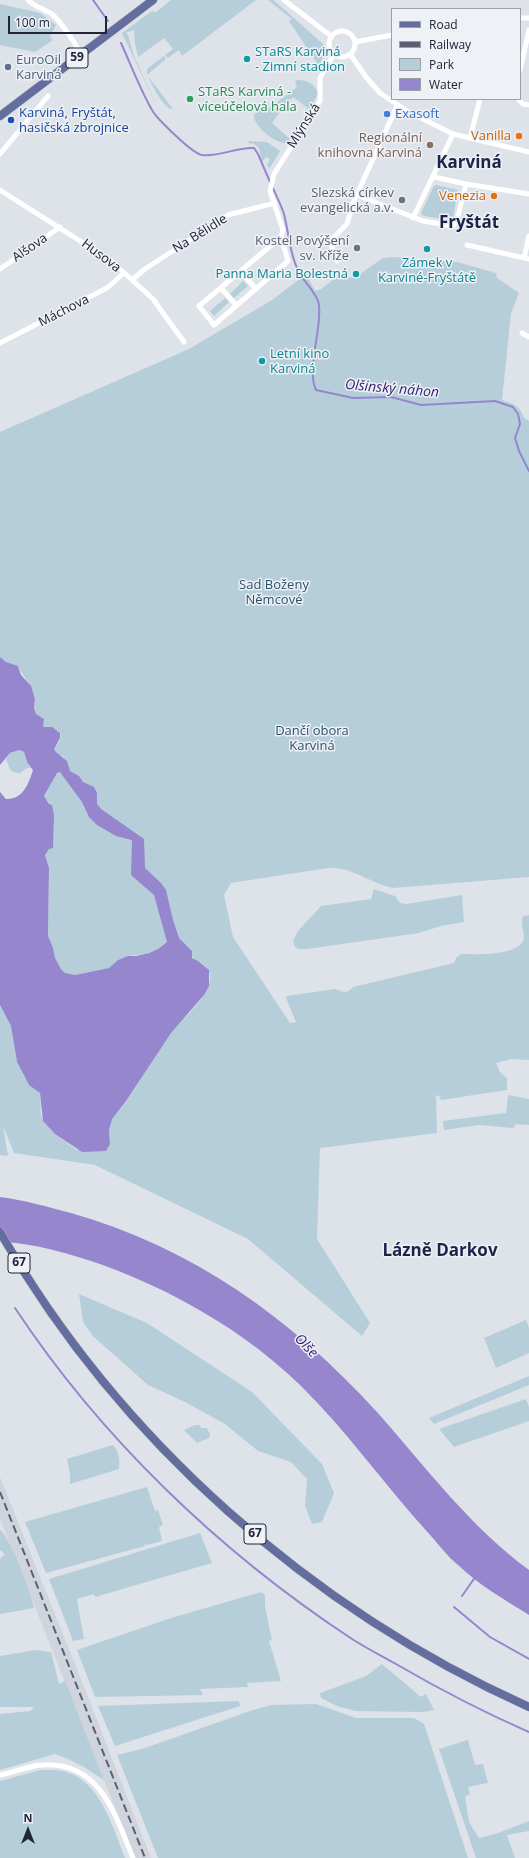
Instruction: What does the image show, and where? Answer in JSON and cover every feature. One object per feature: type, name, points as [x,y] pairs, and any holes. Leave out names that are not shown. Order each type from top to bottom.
[{"type":"main road","name":"59","points":[[0,116],[153,1]]},
{"type":"main road","name":"67","points":[[0,1232],[38,1293],[70,1340],[144,1428],[202,1487],[260,1538],[325,1588],[389,1631],[447,1666],[529,1707]]},
{"type":"street","points":[[28,0],[33,5],[52,15],[78,47],[81,54]]},
{"type":"street","points":[[284,0],[331,36]]},
{"type":"street","points":[[345,30],[352,35],[355,42],[354,49],[350,54],[341,57],[334,54],[329,46],[331,36],[337,31],[345,30]]},
{"type":"street","points":[[521,66],[529,30]]},
{"type":"street","points":[[355,42],[391,35]]},
{"type":"street","name":"Mlýnská","points":[[275,204],[270,191],[274,174],[320,101],[320,78],[334,54]]},
{"type":"street","points":[[350,54],[366,77],[380,93],[397,106],[453,134],[529,152]]},
{"type":"street","points":[[0,154],[48,96]]},
{"type":"street","points":[[470,138],[480,100]]},
{"type":"street","points":[[519,100],[523,104],[529,106]]},
{"type":"street","points":[[337,261],[332,250],[333,238],[347,224],[357,195],[397,106]]},
{"type":"street","points":[[413,218],[434,177],[453,134]]},
{"type":"street","points":[[434,177],[466,184],[529,194]]},
{"type":"street","points":[[357,195],[413,218],[453,226],[458,220],[466,184]]},
{"type":"street","name":"Husova","points":[[0,190],[110,260],[133,279],[153,299],[184,342]]},
{"type":"street","points":[[275,204],[283,230],[281,237],[288,261],[214,325],[199,306],[281,237]]},
{"type":"street","name":"Na Bělidle","points":[[133,279],[145,269],[228,215],[275,204]]},
{"type":"street","name":"Alšova","points":[[0,268],[60,227]]},
{"type":"street","points":[[468,245],[527,258],[529,236]]},
{"type":"street","points":[[240,271],[256,289]]},
{"type":"street","name":"Máchova","points":[[0,343],[107,288],[124,273]]},
{"type":"street","points":[[221,288],[236,305]]},
{"type":"street","points":[[522,333],[529,337]]},
{"type":"street","points":[[0,1775],[41,1765],[61,1765],[76,1769],[90,1780],[109,1801],[133,1858]]},
{"type":"shaded area","points":[[0,1477],[151,1858],[135,1858],[0,1519]]},
{"type":"green space","points":[[171,0],[256,0],[182,56],[179,50],[168,58],[165,55],[173,49],[164,38],[138,57],[134,30],[126,33],[128,35],[134,56],[159,111],[122,33],[152,11],[156,12]]},
{"type":"green space","points":[[268,0],[273,0],[278,4],[323,44],[324,55],[319,66],[289,21],[292,19]]},
{"type":"green space","points":[[0,4],[40,13],[56,25],[50,37],[53,40],[35,52],[0,45]]},
{"type":"green space","points":[[164,56],[166,59],[147,75],[147,69]]},
{"type":"green space","points":[[148,77],[173,109],[169,108],[162,101]]},
{"type":"green space","points":[[297,80],[313,85],[318,94],[309,109],[293,97],[284,106],[272,123],[290,139],[287,143],[283,143],[266,134],[257,124],[254,115],[260,108],[264,112],[297,87],[295,82]]},
{"type":"green space","points":[[248,141],[267,142],[280,151],[269,169],[267,165],[270,159],[266,157],[262,162],[259,148],[253,143],[250,144]]},
{"type":"green space","points":[[436,185],[458,190],[453,218],[450,220],[424,216],[421,213],[434,186]]},
{"type":"green space","name":"Sad Boženy Němcové","points":[[393,257],[457,262],[496,273],[497,278],[519,293],[511,313],[502,400],[516,406],[521,411],[524,418],[529,421],[529,877],[393,888],[377,883],[353,872],[336,868],[328,868],[231,883],[224,895],[233,937],[290,1023],[296,1022],[286,998],[287,996],[335,989],[344,992],[349,991],[353,987],[454,963],[456,958],[461,954],[487,954],[507,951],[515,948],[521,943],[524,937],[522,919],[523,916],[529,915],[529,1060],[511,1059],[496,1063],[500,1072],[507,1078],[507,1090],[441,1100],[439,1096],[436,1095],[437,1133],[320,1148],[317,1239],[370,1323],[362,1336],[248,1239],[95,1165],[14,1153],[3,1126],[8,1156],[0,1155],[0,1005],[11,1026],[17,1062],[25,1078],[40,1093],[41,1115],[44,1122],[55,1134],[77,1150],[110,1144],[110,1122],[127,1100],[172,1031],[200,1001],[208,987],[210,976],[208,969],[193,959],[192,955],[179,938],[167,942],[158,949],[145,954],[128,956],[118,960],[109,968],[75,975],[65,973],[55,958],[48,936],[49,868],[45,855],[47,850],[53,847],[54,816],[52,814],[52,807],[44,797],[64,757],[59,755],[54,749],[60,740],[60,733],[56,730],[43,727],[44,719],[35,712],[35,696],[18,666],[6,663],[0,657],[0,432],[189,349],[272,300],[306,274],[315,291],[321,289],[337,277],[359,278],[360,274],[383,258]]},
{"type":"green space","points":[[243,281],[248,286],[234,298],[230,294]]},
{"type":"green space","points":[[225,298],[229,302],[214,316],[210,311]]},
{"type":"green space","points":[[18,750],[24,752],[27,762],[32,768],[27,768],[19,774],[10,770],[6,759],[10,753]]},
{"type":"green space","points":[[374,889],[395,896],[400,903],[406,904],[462,895],[464,922],[441,926],[419,933],[307,949],[298,949],[295,947],[293,941],[298,931],[321,906],[371,899]]},
{"type":"green space","points":[[508,1095],[529,1099],[529,1125],[516,1124],[513,1128],[479,1125],[444,1130],[443,1121],[506,1113]]},
{"type":"green space","points":[[79,1294],[147,1323],[252,1392],[322,1464],[334,1493],[322,1522],[312,1524],[305,1506],[307,1479],[291,1462],[258,1451],[225,1424],[185,1402],[148,1385],[93,1336],[83,1322]]},
{"type":"green space","points":[[526,1320],[529,1328],[529,1353],[496,1368],[484,1338]]},
{"type":"green space","points":[[529,1376],[529,1385],[434,1424],[429,1418]]},
{"type":"green space","points":[[526,1399],[529,1407],[529,1421],[454,1447],[439,1429]]},
{"type":"green space","points":[[195,1425],[200,1425],[201,1428],[207,1428],[210,1434],[209,1438],[197,1443],[184,1430]]},
{"type":"green space","points":[[113,1445],[119,1456],[119,1469],[70,1484],[67,1459]]},
{"type":"green space","points":[[147,1487],[155,1511],[158,1510],[163,1525],[159,1527],[162,1541],[147,1545],[145,1544],[145,1546],[46,1573],[25,1522]]},
{"type":"green space","points":[[0,1530],[4,1534],[14,1554],[25,1580],[34,1608],[0,1614],[0,1559],[5,1554],[0,1550]]},
{"type":"green space","points":[[200,1533],[212,1563],[95,1597],[94,1594],[77,1599],[84,1639],[73,1641],[49,1579]]},
{"type":"green space","points":[[261,1592],[265,1595],[265,1607],[272,1640],[269,1641],[281,1681],[247,1683],[248,1687],[200,1689],[203,1695],[95,1697],[77,1650],[171,1618]]},
{"type":"green space","points":[[36,1650],[51,1652],[59,1684],[65,1681],[104,1780],[84,1767],[55,1754],[0,1770],[0,1714],[30,1711],[34,1707],[0,1707],[0,1656]]},
{"type":"green space","points":[[382,1664],[421,1697],[426,1694],[434,1710],[423,1712],[355,1711],[337,1706],[321,1698],[320,1693],[366,1676]]},
{"type":"green space","points":[[239,1701],[240,1706],[115,1746],[98,1706]]},
{"type":"green space","points":[[316,1704],[356,1718],[414,1718],[424,1724],[468,1858],[158,1858],[117,1755],[145,1748],[271,1705]]},
{"type":"green space","points":[[468,1740],[475,1765],[483,1764],[488,1783],[468,1787],[470,1794],[465,1797],[469,1822],[479,1838],[498,1833],[529,1821],[529,1831],[507,1835],[515,1858],[476,1858],[439,1749]]},
{"type":"green space","points":[[41,1770],[68,1772],[82,1780],[91,1789],[106,1810],[125,1858],[0,1858],[0,1781]]},
{"type":"water","points":[[0,657],[6,662],[18,666],[21,675],[31,686],[35,698],[34,708],[36,714],[44,719],[43,727],[52,727],[60,733],[60,738],[54,749],[67,761],[70,771],[79,776],[83,782],[94,787],[97,793],[97,804],[101,809],[144,839],[145,868],[161,883],[166,890],[179,938],[192,951],[192,958],[209,970],[209,986],[204,995],[171,1033],[126,1101],[112,1119],[109,1130],[110,1144],[106,1151],[82,1152],[55,1134],[43,1121],[40,1093],[29,1085],[17,1062],[11,1026],[0,1005],[0,792],[6,799],[17,797],[27,785],[33,770],[27,762],[24,752],[19,750],[10,753],[0,765]],"holes":[[[60,772],[82,802],[89,817],[97,825],[116,836],[132,840],[131,875],[154,895],[167,942],[158,949],[149,953],[128,956],[118,960],[109,968],[75,975],[65,973],[61,969],[55,958],[48,936],[49,868],[45,855],[49,849],[53,848],[54,816],[52,805],[49,804],[44,796],[57,773]]]},
{"type":"water","name":"Olše","points":[[0,1197],[71,1213],[116,1228],[159,1246],[199,1267],[238,1291],[275,1317],[311,1347],[344,1378],[377,1412],[449,1495],[487,1535],[529,1570],[529,1615],[483,1586],[451,1558],[414,1517],[334,1421],[300,1385],[274,1362],[246,1340],[215,1319],[150,1284],[82,1258],[24,1244],[0,1241]]},
{"type":"waterway","name":"Olšinský náhon","points":[[93,0],[108,21]]},
{"type":"waterway","name":"Olšinský náhon","points":[[121,43],[152,110],[176,136],[191,149],[202,155],[215,155],[241,149],[254,148],[270,182]]},
{"type":"waterway","name":"Olšinský náhon","points":[[272,186],[284,214],[292,252],[297,267],[300,274],[316,297],[319,305],[318,326],[313,360],[313,381],[316,390],[353,398],[391,397],[421,405],[495,401],[513,407],[518,414],[520,424],[515,438],[519,451],[529,471]]},
{"type":"waterway","points":[[15,1308],[49,1356],[85,1402],[124,1447],[166,1489],[254,1568],[301,1604],[360,1644],[461,1700],[529,1732]]},
{"type":"waterway","points":[[462,1596],[476,1576]]},
{"type":"waterway","points":[[454,1607],[490,1637],[529,1659]]},
{"type":"railway","points":[[0,1492],[145,1858]]},
{"type":"place","name":"STaRS Karviná - Zimní stadion","points":[[247,59]]},
{"type":"place","name":"EuroOil Karviná","points":[[8,67]]},
{"type":"place","name":"STaRS Karviná - víceúčelová hala","points":[[190,99]]},
{"type":"place","name":"Exasoft","points":[[387,114]]},
{"type":"place","name":"Karviná, Fryštát, hasičská zbrojnice","points":[[11,120]]},
{"type":"place","name":"Vanilla","points":[[519,136]]},
{"type":"place","name":"Regionální knihovna Karviná","points":[[430,145]]},
{"type":"place","name":"Venezia","points":[[494,196]]},
{"type":"place","name":"Slezská církev evangelická a.v.","points":[[402,200]]},
{"type":"place","name":"Kostel Povýšení sv. Kříže","points":[[357,248]]},
{"type":"place","name":"Zámek v Karviné-Fryštátě","points":[[427,249]]},
{"type":"place","name":"Panna Maria Bolestná","points":[[356,274]]},
{"type":"place","name":"Letní kino Karviná","points":[[262,361]]},
{"type":"district","name":"Karviná","points":[[469,163]]},
{"type":"district","name":"Fryštát","points":[[469,223]]},
{"type":"district","name":"Lázně Darkov","points":[[440,1251]]},
{"type":"park label","name":"Dančí obora Karviná","points":[[312,738]]}]
